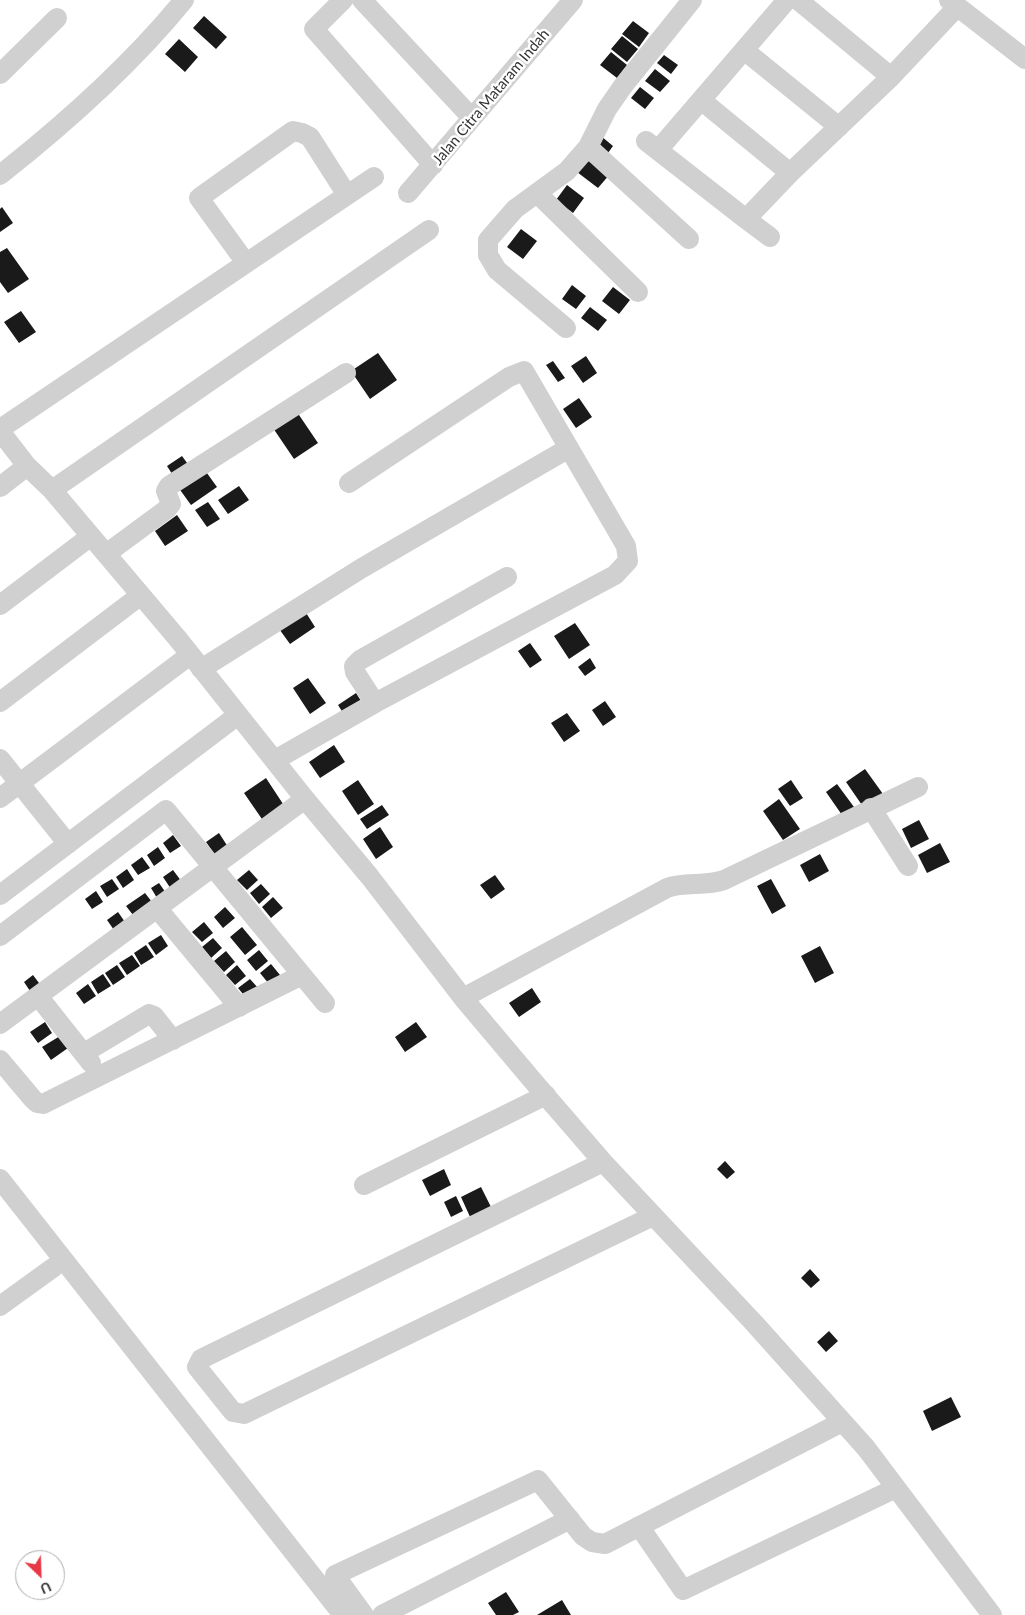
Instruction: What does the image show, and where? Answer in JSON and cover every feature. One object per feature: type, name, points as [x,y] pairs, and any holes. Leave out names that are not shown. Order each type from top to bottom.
[{"type":"street","points":[[0,175],[89,98],[157,33],[184,0]]},
{"type":"street","points":[[342,0],[314,28],[433,165]]},
{"type":"street","points":[[362,0],[472,118]]},
{"type":"street","name":"Jalan Citra Mataram Indah","points":[[408,193],[573,0]]},
{"type":"street","points":[[566,328],[497,270],[488,255],[488,240],[491,234],[515,209],[567,171],[588,147],[606,110],[692,0]]},
{"type":"street","points":[[770,237],[652,146],[701,100],[788,0]]},
{"type":"street","points":[[798,0],[891,77]]},
{"type":"street","points":[[746,219],[790,173],[891,77],[953,3],[1025,59]]},
{"type":"street","points":[[0,74],[57,18]]},
{"type":"street","points":[[744,50],[839,127]]},
{"type":"street","points":[[701,100],[790,173]]},
{"type":"street","points":[[246,263],[199,198],[293,131],[310,137],[347,195]]},
{"type":"street","points":[[588,147],[689,240]]},
{"type":"street","points":[[374,177],[0,430],[27,466],[52,490],[141,595],[370,877],[463,998],[603,1162],[754,1324],[842,1422],[896,1488],[992,1615]]},
{"type":"street","points":[[538,194],[638,292]]},
{"type":"street","points":[[52,490],[429,230]]},
{"type":"street","points":[[274,760],[375,703],[615,575],[628,561],[626,546],[564,451],[524,371],[512,376],[349,482]]},
{"type":"street","points":[[106,554],[167,509],[170,504],[166,491],[169,486],[346,373]]},
{"type":"street","points":[[0,798],[195,662],[564,451]]},
{"type":"street","points":[[0,487],[27,466]]},
{"type":"street","points":[[0,605],[90,536]]},
{"type":"street","points":[[375,703],[355,672],[354,666],[360,660],[507,578]]},
{"type":"street","points":[[0,702],[141,595]]},
{"type":"street","points":[[0,895],[238,715]]},
{"type":"street","points":[[0,759],[68,844]]},
{"type":"street","points":[[463,998],[666,888],[677,885],[713,884],[918,787]]},
{"type":"street","points":[[153,795],[325,1003]]},
{"type":"street","points":[[0,1024],[305,799]]},
{"type":"street","points":[[871,808],[908,866]]},
{"type":"street","points":[[0,936],[166,810]]},
{"type":"street","points":[[156,908],[239,1007]]},
{"type":"street","points":[[0,1060],[32,1098],[37,1103],[42,1104],[302,975]]},
{"type":"street","points":[[38,996],[101,1076]]},
{"type":"street","points":[[84,1053],[149,1014],[154,1016],[172,1040]]},
{"type":"street","points":[[364,1185],[546,1095]]},
{"type":"street","points":[[603,1162],[201,1359],[198,1367],[233,1412],[244,1414],[653,1216]]},
{"type":"street","points":[[0,1179],[343,1615]]},
{"type":"street","points":[[0,1306],[54,1267]]},
{"type":"street","points":[[364,1615],[336,1576],[538,1480],[583,1536],[592,1542],[605,1544],[842,1422]]},
{"type":"street","points":[[639,1526],[683,1590],[896,1488]]},
{"type":"street","points":[[382,1615],[570,1519]]},
{"type":"building","points":[[204,16],[227,37],[216,49],[193,28]]},
{"type":"building","points":[[633,21],[649,33],[639,47],[622,34]]},
{"type":"building","points":[[622,36],[638,49],[627,62],[611,49]]},
{"type":"building","points":[[179,39],[198,57],[185,72],[165,54]]},
{"type":"building","points":[[611,52],[627,65],[617,78],[600,65]]},
{"type":"building","points":[[664,55],[678,65],[671,74],[657,63]]},
{"type":"building","points":[[655,69],[670,81],[660,92],[645,81]]},
{"type":"building","points":[[640,87],[654,98],[645,109],[631,98]]},
{"type":"building","points":[[601,136],[613,146],[608,153],[595,143]]},
{"type":"building","points":[[589,157],[610,174],[598,188],[577,172]]},
{"type":"building","points":[[567,185],[584,198],[573,213],[556,200]]},
{"type":"building","points":[[2,207],[13,223],[0,232],[0,209]]},
{"type":"building","points":[[521,229],[537,241],[523,259],[507,247]]},
{"type":"building","points":[[7,248],[29,279],[8,293],[0,282],[0,252]]},
{"type":"building","points":[[572,285],[586,296],[576,309],[562,299]]},
{"type":"building","points":[[613,287],[630,300],[619,314],[602,301]]},
{"type":"building","points":[[590,307],[607,320],[598,331],[581,318]]},
{"type":"building","points":[[21,311],[36,332],[19,343],[4,322]]},
{"type":"building","points":[[378,353],[397,380],[370,399],[351,371]]},
{"type":"building","points":[[586,356],[597,373],[583,383],[571,366]]},
{"type":"building","points":[[553,361],[565,378],[558,382],[546,365]]},
{"type":"building","points":[[579,398],[592,417],[576,428],[563,409]]},
{"type":"building","points":[[297,412],[318,443],[294,459],[273,428]]},
{"type":"building","points":[[182,456],[190,467],[174,477],[167,466]]},
{"type":"building","points":[[204,469],[217,487],[191,505],[178,487]]},
{"type":"building","points":[[239,486],[249,500],[228,514],[218,500]]},
{"type":"building","points":[[208,502],[220,519],[207,527],[195,510]]},
{"type":"building","points":[[177,515],[188,531],[165,546],[155,531]]},
{"type":"building","points":[[303,608],[315,627],[290,644],[277,626]]},
{"type":"building","points":[[575,623],[590,645],[569,659],[554,636]]},
{"type":"building","points":[[530,643],[542,660],[530,668],[518,651]]},
{"type":"building","points":[[590,658],[596,668],[585,676],[578,667]]},
{"type":"building","points":[[308,678],[326,703],[310,714],[293,688]]},
{"type":"building","points":[[356,693],[363,704],[345,716],[338,705]]},
{"type":"building","points":[[605,701],[616,717],[603,726],[592,710]]},
{"type":"building","points":[[567,713],[580,731],[564,742],[551,723]]},
{"type":"building","points":[[334,745],[345,762],[320,778],[309,762]]},
{"type":"building","points":[[865,769],[883,794],[864,808],[846,782]]},
{"type":"building","points":[[266,778],[285,807],[264,822],[244,793]]},
{"type":"building","points":[[358,780],[374,804],[358,815],[342,791]]},
{"type":"building","points":[[791,780],[803,798],[790,806],[778,789]]},
{"type":"building","points":[[837,784],[854,807],[842,815],[826,792]]},
{"type":"building","points":[[779,799],[800,829],[783,840],[763,811]]},
{"type":"building","points":[[382,805],[389,815],[367,829],[360,819]]},
{"type":"building","points":[[919,820],[929,839],[911,848],[902,829]]},
{"type":"building","points":[[380,827],[393,847],[376,859],[363,839]]},
{"type":"building","points":[[219,833],[230,850],[218,859],[206,842]]},
{"type":"building","points":[[173,835],[181,846],[170,853],[163,843]]},
{"type":"building","points":[[940,843],[950,862],[927,873],[918,855]]},
{"type":"building","points":[[158,847],[165,858],[154,866],[147,855]]},
{"type":"building","points":[[820,854],[829,871],[809,882],[800,865]]},
{"type":"building","points":[[142,857],[150,868],[138,875],[131,865]]},
{"type":"building","points":[[127,869],[134,880],[123,888],[116,877]]},
{"type":"building","points":[[173,870],[182,882],[171,889],[163,877]]},
{"type":"building","points":[[249,870],[258,880],[247,890],[237,880]]},
{"type":"building","points":[[495,875],[505,889],[491,899],[480,885]]},
{"type":"building","points":[[112,879],[119,889],[107,897],[100,886]]},
{"type":"building","points":[[771,879],[786,906],[772,914],[757,886]]},
{"type":"building","points":[[159,883],[166,893],[157,898],[151,888]]},
{"type":"building","points":[[261,884],[270,894],[259,904],[250,893]]},
{"type":"building","points":[[96,891],[103,902],[92,909],[85,899]]},
{"type":"building","points":[[145,893],[152,902],[133,915],[126,906]]},
{"type":"building","points":[[273,897],[283,908],[271,918],[262,907]]},
{"type":"building","points":[[225,907],[235,918],[223,928],[214,917]]},
{"type":"building","points":[[118,912],[125,922],[114,930],[107,920]]},
{"type":"building","points":[[204,922],[213,933],[202,942],[192,932]]},
{"type":"building","points":[[242,927],[257,945],[245,955],[230,937]]},
{"type":"building","points":[[161,935],[168,946],[156,955],[148,943]]},
{"type":"building","points":[[213,938],[222,948],[211,958],[202,947]]},
{"type":"building","points":[[146,945],[154,957],[141,965],[134,953]]},
{"type":"building","points":[[820,946],[834,973],[815,983],[801,956]]},
{"type":"building","points":[[259,950],[268,961],[256,971],[247,960]]},
{"type":"building","points":[[226,951],[235,962],[224,972],[214,961]]},
{"type":"building","points":[[132,955],[140,966],[127,975],[119,963]]},
{"type":"building","points":[[271,964],[280,975],[269,984],[260,973]]},
{"type":"building","points":[[117,965],[125,977],[113,985],[105,973]]},
{"type":"building","points":[[237,965],[246,976],[235,985],[226,975]]},
{"type":"building","points":[[103,974],[111,986],[98,994],[91,982]]},
{"type":"building","points":[[33,975],[42,987],[32,994],[24,982]]},
{"type":"building","points":[[250,979],[259,989],[247,999],[238,988]]},
{"type":"building","points":[[88,984],[96,996],[84,1004],[76,993]]},
{"type":"building","points":[[532,988],[541,1002],[519,1017],[509,1003]]},
{"type":"building","points":[[45,1022],[52,1033],[38,1043],[30,1032]]},
{"type":"building","points":[[416,1022],[427,1037],[405,1052],[395,1037]]},
{"type":"building","points":[[60,1036],[68,1048],[51,1060],[42,1047]]},
{"type":"building","points":[[725,1161],[735,1172],[727,1179],[717,1169]]},
{"type":"building","points":[[444,1169],[451,1185],[430,1196],[422,1180]]},
{"type":"building","points":[[481,1187],[492,1209],[471,1219],[461,1197]]},
{"type":"building","points":[[456,1196],[463,1211],[451,1217],[444,1202]]},
{"type":"building","points":[[810,1269],[820,1280],[811,1288],[801,1278]]},
{"type":"building","points":[[829,1331],[838,1341],[826,1352],[817,1342]]},
{"type":"building","points":[[951,1397],[961,1417],[932,1431],[923,1411]]},
{"type":"building","points":[[506,1592],[519,1612],[513,1615],[496,1615],[488,1603]]},
{"type":"building","points":[[562,1600],[571,1615],[537,1615]]}]
